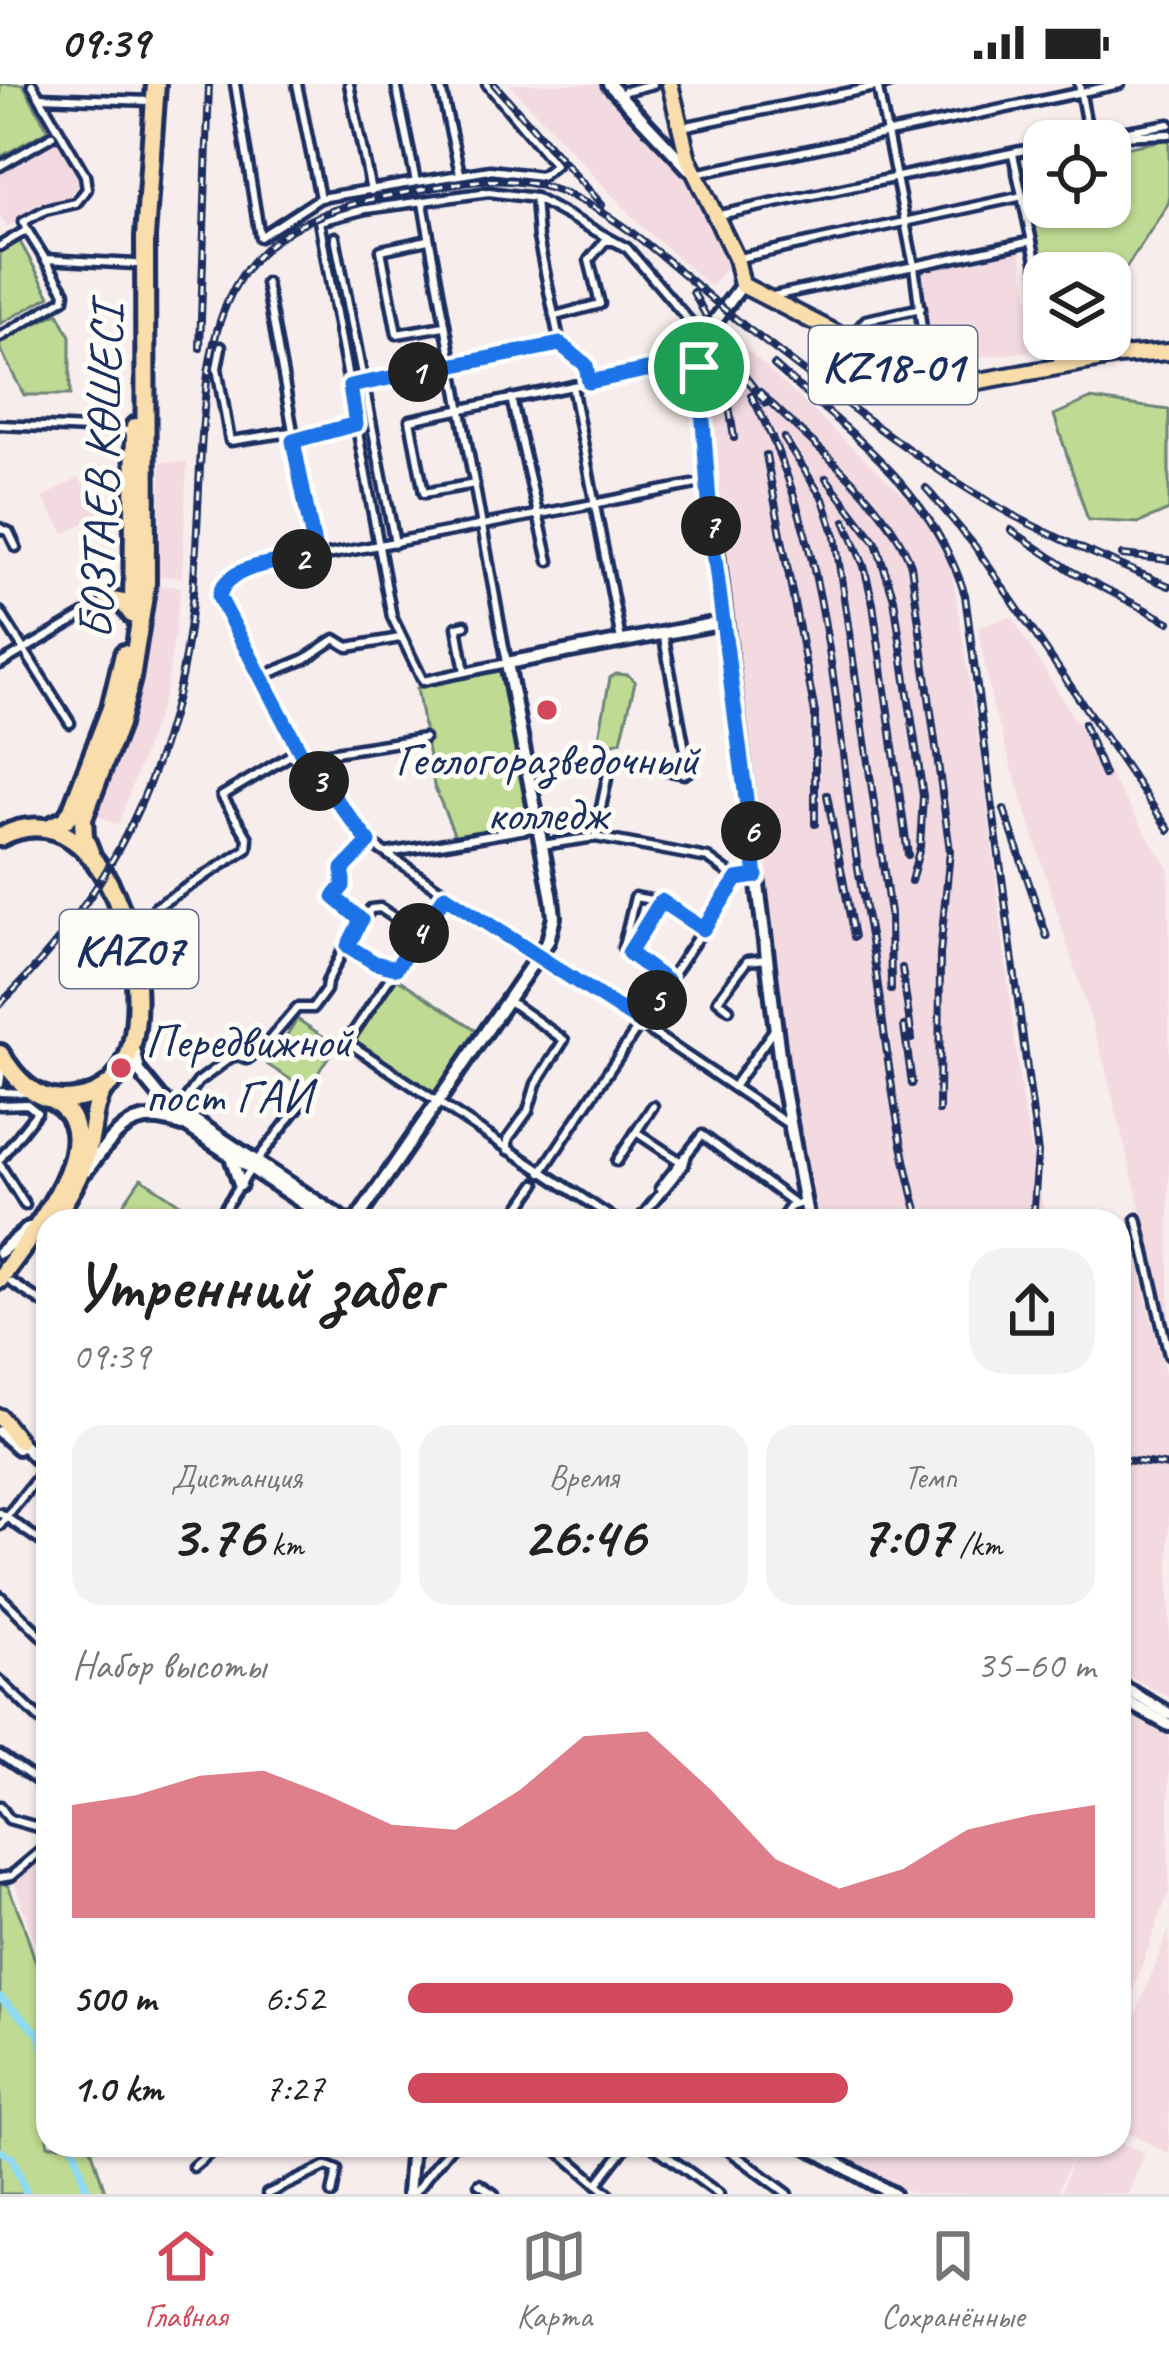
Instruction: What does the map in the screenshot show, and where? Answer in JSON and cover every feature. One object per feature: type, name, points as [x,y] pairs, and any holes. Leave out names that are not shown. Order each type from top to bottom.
[{"type":"highway","name":"БОЗТАЕВ КӨШЕСІ","points":[[140,431],[135,264],[150,93]]},
{"type":"highway","name":"БОЗТАЕВ КӨШЕСІ","points":[[90,852],[83,818],[125,701],[140,585],[150,93]]},
{"type":"highway","name":"БОЗТАЕВ КӨШЕСІ","points":[[48,828],[65,820],[94,758],[118,683],[140,585]]},
{"type":"highway","points":[[109,600],[124,603],[132,614]]},
{"type":"highway","points":[[4,832],[48,828]]},
{"type":"highway","name":"KAZ07","points":[[48,828],[90,852],[118,905],[135,992],[133,1041],[122,1070],[95,1104],[89,1146],[76,1183],[57,1209]]},
{"type":"highway","name":"KAZ07","points":[[0,1054],[16,1077],[68,1109],[75,1121],[77,1145],[52,1209]]},
{"type":"highway","points":[[45,1098],[88,1097],[105,1089]]},
{"type":"highway","name":"KAZ07","points":[[0,1298],[6,1280],[36,1238]]},
{"type":"main road","points":[[670,84],[678,128],[694,174],[736,258],[742,285]]},
{"type":"main road","name":"KZ18-01","points":[[742,285],[928,380],[974,382],[1118,356],[1169,352]]},
{"type":"main road","points":[[0,1428],[22,1446]]},
{"type":"street","points":[[0,337],[64,299],[65,292],[23,222],[45,209],[76,203],[87,189],[85,175],[32,84]]},
{"type":"street","points":[[235,84],[260,237],[320,198],[490,170],[541,176],[555,165],[488,84]]},
{"type":"street","points":[[297,84],[320,198]]},
{"type":"street","points":[[349,84],[371,191]]},
{"type":"street","points":[[396,84],[416,182]]},
{"type":"street","points":[[440,84],[460,173]]},
{"type":"street","points":[[609,84],[694,174],[1080,88],[1120,84]]},
{"type":"street","points":[[622,87],[652,84]]},
{"type":"street","points":[[678,128],[889,84]]},
{"type":"street","points":[[877,85],[914,266],[928,380]]},
{"type":"street","points":[[622,87],[669,147]]},
{"type":"street","points":[[1080,88],[1085,120]]},
{"type":"street","points":[[40,97],[150,93]]},
{"type":"street","points":[[1131,130],[1169,124]]},
{"type":"street","points":[[1131,135],[1169,134]]},
{"type":"street","points":[[0,166],[52,136]]},
{"type":"street","points":[[716,216],[1023,151]]},
{"type":"street","points":[[736,258],[1023,196],[1013,153]]},
{"type":"street","points":[[702,336],[627,248],[536,198],[489,192],[320,220],[379,545],[400,638],[423,681],[724,622]]},
{"type":"street","points":[[536,198],[538,238],[560,344],[586,365],[589,382]]},
{"type":"street","points":[[364,1209],[539,959],[554,917],[423,203]]},
{"type":"street","points":[[1029,228],[1034,252]]},
{"type":"street","points":[[1,242],[27,230]]},
{"type":"street","points":[[335,237],[395,543]]},
{"type":"street","points":[[428,240],[381,250],[397,334],[444,326]]},
{"type":"street","points":[[555,316],[600,304],[589,260],[605,241],[616,241]]},
{"type":"street","points":[[770,297],[1032,241]]},
{"type":"street","points":[[45,260],[135,264]]},
{"type":"street","points":[[266,283],[316,556]]},
{"type":"street","points":[[742,285],[702,336],[699,367],[724,622],[803,1209]]},
{"type":"street","points":[[848,339],[866,320],[921,308]]},
{"type":"street","points":[[350,386],[560,344]]},
{"type":"street","points":[[221,346],[217,368],[230,441],[356,424]]},
{"type":"street","points":[[1057,360],[1059,368]]},
{"type":"street","points":[[475,484],[424,494],[410,419],[646,370],[699,367]]},
{"type":"street","points":[[572,386],[621,640]]},
{"type":"street","points":[[512,398],[549,561]]},
{"type":"street","points":[[0,425],[140,431]]},
{"type":"street","points":[[707,482],[233,575],[219,597],[301,753],[369,842],[791,1126]]},
{"type":"street","points":[[2,527],[16,547]]},
{"type":"street","points":[[0,664],[140,585]]},
{"type":"street","points":[[0,612],[70,723]]},
{"type":"street","points":[[465,672],[457,627],[466,625]]},
{"type":"street","points":[[595,837],[611,759],[688,771],[663,633]]},
{"type":"street","points":[[260,678],[305,659],[334,639],[348,647],[400,638]]},
{"type":"street","points":[[135,992],[175,936],[156,907],[247,849],[248,838],[222,796],[301,753],[424,738]]},
{"type":"street","points":[[385,854],[538,826]]},
{"type":"street","points":[[542,844],[595,837],[708,858],[735,881]]},
{"type":"street","points":[[361,920],[334,897],[343,886],[343,869],[369,842]]},
{"type":"street","points":[[541,1173],[735,881],[756,876]]},
{"type":"street","points":[[445,896],[348,1038],[349,1046],[597,1209]]},
{"type":"street","points":[[668,982],[629,953],[623,943],[634,897],[661,901],[703,929]]},
{"type":"street","points":[[629,953],[661,901]]},
{"type":"street","points":[[177,1111],[198,1082],[234,1055],[247,1059],[297,1009],[313,1008],[370,909],[380,908],[419,934]]},
{"type":"street","points":[[348,946],[375,963],[396,968]]},
{"type":"street","points":[[129,950],[141,967],[155,964]]},
{"type":"street","points":[[729,1009],[718,1000],[729,981],[747,961],[767,959]]},
{"type":"street","points":[[508,1150],[508,1139],[528,1111],[536,1084],[564,1040],[509,1001]]},
{"type":"street","points":[[734,1087],[776,1027]]},
{"type":"street","points":[[133,1041],[147,1084],[314,1209]]},
{"type":"street","points":[[0,1054],[0,1088],[45,1098]]},
{"type":"street","points":[[105,1089],[130,1081],[191,1130],[326,1209]]},
{"type":"street","points":[[224,1209],[307,1096]]},
{"type":"street","points":[[0,1105],[27,1104],[38,1112],[0,1162],[25,1205]]},
{"type":"street","points":[[617,1161],[653,1106]]},
{"type":"street","points":[[76,1183],[124,1126],[157,1118],[191,1130]]},
{"type":"street","points":[[636,1132],[679,1160]]},
{"type":"street","points":[[656,1197],[679,1160],[703,1136],[800,1203]]},
{"type":"street","points":[[230,1154],[240,1185]]},
{"type":"street","points":[[647,1209],[684,1165],[687,1154]]},
{"type":"street","points":[[518,1209],[536,1184]]},
{"type":"street","points":[[794,1209],[800,1203]]},
{"type":"street","points":[[1137,1219],[1169,1355]]},
{"type":"street","points":[[0,1252],[36,1229]]},
{"type":"street","points":[[6,1280],[36,1299]]},
{"type":"street","points":[[22,1446],[36,1449]]},
{"type":"street","points":[[22,1446],[36,1458]]},
{"type":"street","points":[[36,1479],[2,1518],[36,1539]]},
{"type":"street","points":[[0,1596],[36,1630]]},
{"type":"street","points":[[0,1682],[36,1716]]},
{"type":"street","points":[[1131,1692],[1169,1714]]},
{"type":"street","points":[[1131,1704],[1169,1725]]},
{"type":"street","points":[[0,1756],[36,1780]]},
{"type":"street","points":[[0,1806],[9,1819],[36,1827]]},
{"type":"street","points":[[0,1878],[11,1876],[36,1855]]},
{"type":"street","points":[[193,2167],[205,2157]]},
{"type":"street","points":[[411,2194],[412,2157]]},
{"type":"street","points":[[411,2194],[442,2157]]},
{"type":"street","points":[[566,2157],[609,2194]]},
{"type":"street","points":[[596,2184],[617,2157]]},
{"type":"street","points":[[668,2157],[719,2194]]},
{"type":"street","points":[[738,2157],[788,2194]]},
{"type":"street","points":[[827,2157],[893,2194]]},
{"type":"street","points":[[267,2194],[322,2166],[337,2170],[332,2194]]},
{"type":"street","points":[[479,2184],[494,2194]]},
{"type":"shaded area","points":[[509,84],[601,84],[687,178],[728,265],[711,287],[641,226]]},
{"type":"shaded area","points":[[54,136],[83,179],[65,202],[40,208],[7,227],[0,216],[0,168]]},
{"type":"shaded area","points":[[1020,249],[1023,352],[930,361],[919,271]]},
{"type":"shaded area","points":[[727,331],[919,509],[950,558],[982,762],[1022,1101],[1044,1209],[810,1209],[758,853],[731,622],[707,347]]},
{"type":"shaded area","points":[[161,462],[187,462],[182,578],[159,576]]},
{"type":"shaded area","points":[[79,477],[100,514],[64,534],[43,498]]},
{"type":"shaded area","points":[[159,585],[181,587],[166,692],[118,825],[94,814],[141,685]]},
{"type":"shaded area","points":[[1011,616],[1169,870],[1169,1323],[1102,1056],[993,707],[978,628]]},
{"type":"shaded area","points":[[1131,1234],[1169,1390],[1169,1697],[1131,1677]]},
{"type":"shaded area","points":[[1131,1713],[1169,1735],[1169,1892],[1131,1995]]},
{"type":"shaded area","points":[[36,1858],[36,1946],[12,1875]]},
{"type":"shaded area","points":[[1169,1930],[1169,2154],[1131,2134],[1131,2027]]},
{"type":"shaded area","points":[[1131,2147],[1145,2153],[1128,2194],[1061,2194],[1073,2157],[1131,2157]]},
{"type":"shaded area","points":[[845,2157],[1072,2157],[1057,2194],[915,2194]]},
{"type":"green space","points":[[0,84],[23,84],[48,130],[0,157]]},
{"type":"green space","points":[[1169,139],[1169,202],[1131,261],[1131,252],[1036,252],[1031,228],[1131,228],[1131,147]]},
{"type":"green space","points":[[18,238],[50,296],[0,324],[0,248]]},
{"type":"green space","points":[[58,313],[70,336],[70,395],[24,395],[0,341]]},
{"type":"green space","points":[[1090,399],[1169,410],[1169,510],[1139,523],[1088,520],[1054,415]]},
{"type":"green space","points":[[500,671],[530,814],[458,843],[434,786],[417,688]]},
{"type":"green space","points":[[628,675],[635,682],[621,741],[610,744],[599,737],[610,678]]},
{"type":"green space","points":[[395,977],[478,1031],[436,1095],[353,1041]]},
{"type":"green space","points":[[297,1019],[336,1045],[307,1090],[268,1065]]},
{"type":"green space","points":[[141,1178],[186,1208],[185,1209],[120,1209]]},
{"type":"green space","points":[[0,1881],[8,1886],[36,1963],[36,2157],[94,2157],[106,2194],[0,2194]]},
{"type":"waterway","points":[[0,1997],[36,2031]]},
{"type":"waterway","points":[[0,2151],[12,2157],[27,2194]]},
{"type":"waterway","points":[[77,2157],[88,2194]]},
{"type":"railway","points":[[200,348],[209,84]]},
{"type":"railway","points":[[494,84],[602,205]]},
{"type":"railway","points":[[0,1004],[60,938],[110,864],[164,743],[187,642],[204,413],[219,323],[235,286],[259,255],[291,230],[335,210],[434,187],[496,180],[537,185],[584,202],[636,235],[755,334],[961,485],[1034,526],[1169,586]]},
{"type":"railway","points":[[693,292],[719,340],[734,438]]},
{"type":"railway","points":[[725,351],[766,403]]},
{"type":"railway","points":[[774,365],[861,441],[911,494],[950,557],[965,595],[1038,1153],[1034,1209]]},
{"type":"railway","points":[[760,392],[865,494],[911,565],[950,851],[940,954],[939,1111]]},
{"type":"railway","points":[[751,395],[775,445],[810,551],[894,1100],[917,1209]]},
{"type":"railway","points":[[784,438],[823,499],[835,536],[890,913],[891,990]]},
{"type":"railway","points":[[766,455],[815,713],[815,824]]},
{"type":"railway","points":[[826,478],[876,543],[894,599],[923,796],[920,847],[911,881]]},
{"type":"railway","points":[[926,488],[974,545],[1169,830]]},
{"type":"railway","points":[[845,521],[864,566],[873,604],[908,855]]},
{"type":"railway","points":[[1011,530],[1073,572],[1169,622]]},
{"type":"railway","points":[[1122,555],[1169,560]]},
{"type":"railway","points":[[1084,724],[1104,775]]},
{"type":"railway","points":[[827,795],[854,937]]},
{"type":"railway","points":[[1004,809],[1047,937]]},
{"type":"railway","points":[[902,968],[912,1039]]},
{"type":"railway","points":[[904,1026],[912,1084]]},
{"type":"railway","points":[[1131,1461],[1169,1466]]},
{"type":"place","name":"Геологоразведочный колледж","points":[[547,710]]},
{"type":"place","name":"Передвижной пост ГАИ","points":[[121,1068]]},
{"type":"route","points":[[560,344],[586,365],[589,382],[646,370],[699,367],[711,529],[756,876],[737,879],[703,929],[661,901],[629,953],[668,982],[641,1023],[445,896],[396,968],[362,956],[348,946],[361,920],[334,897],[343,886],[343,869],[369,842],[303,757],[219,597],[233,575],[316,556],[293,441],[356,424],[350,386],[560,344]]}]
